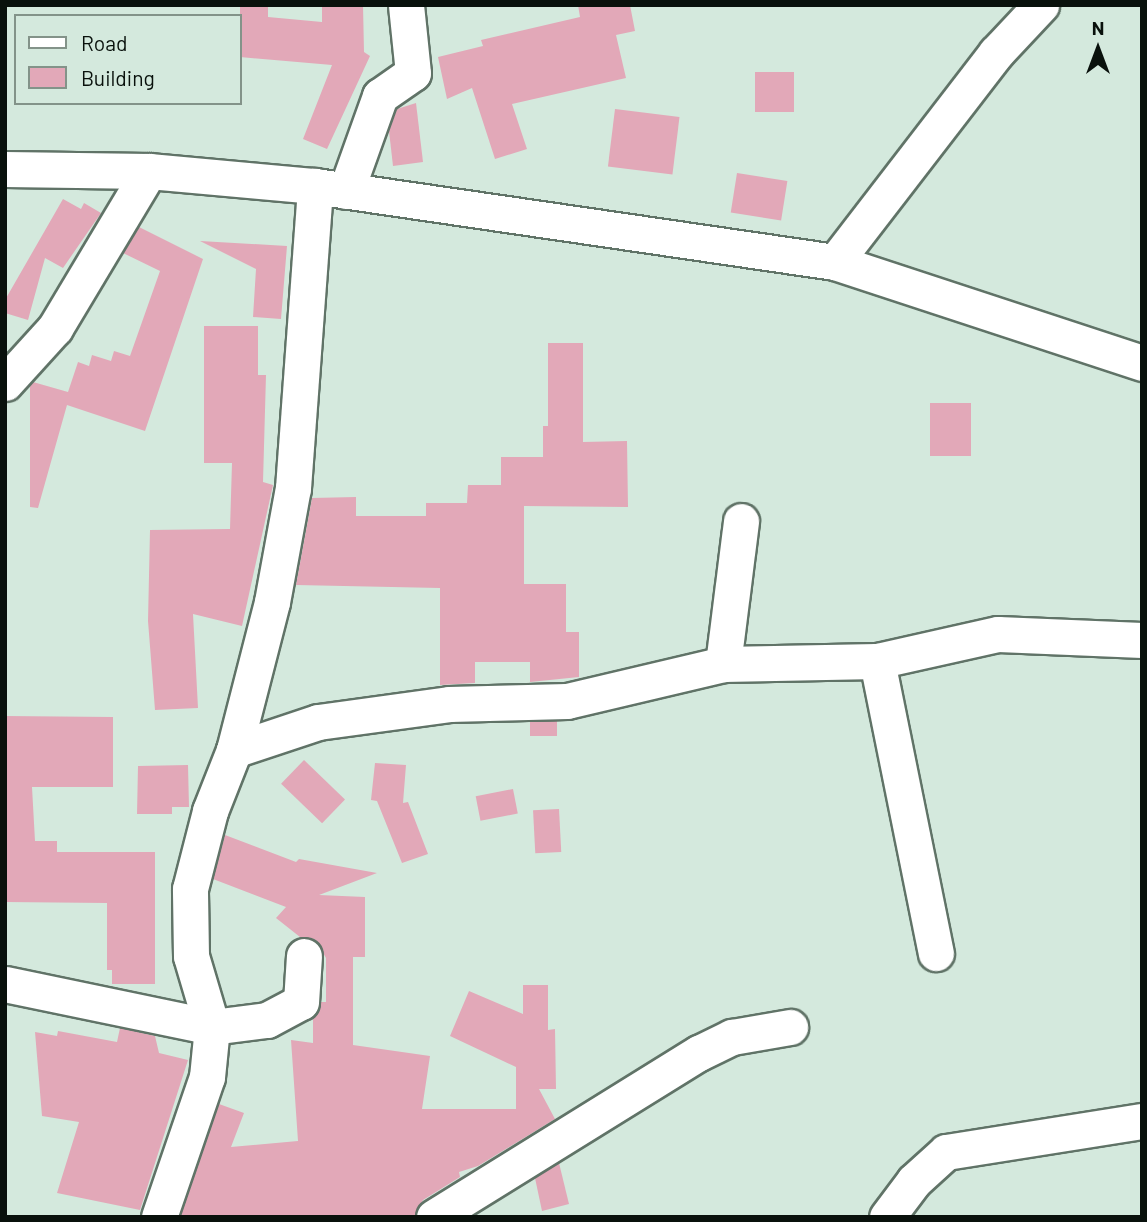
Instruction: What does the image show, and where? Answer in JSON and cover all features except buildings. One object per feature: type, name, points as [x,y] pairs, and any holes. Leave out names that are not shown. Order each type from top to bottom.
[{"type":"street","points":[[159,1217],[207,1077],[212,1027],[191,956],[190,889],[210,811],[234,750],[272,602],[293,488],[331,188],[380,96],[414,73],[406,5]]},
{"type":"street","points":[[835,262],[996,53],[1041,5]]},
{"type":"street","points":[[5,169],[149,171],[331,188],[835,262],[1142,363]]},
{"type":"street","points":[[5,383],[55,328],[149,171]]},
{"type":"street","points":[[723,664],[741,521]]},
{"type":"street","points":[[234,750],[318,722],[449,704],[567,701],[723,664],[877,661],[998,634],[1142,640]]},
{"type":"street","points":[[877,661],[936,953]]},
{"type":"street","points":[[5,984],[212,1027],[267,1020],[301,1002],[304,956]]},
{"type":"street","points":[[434,1217],[699,1053],[732,1037],[790,1027]]},
{"type":"street","points":[[887,1217],[914,1181],[946,1152],[1142,1121]]}]
